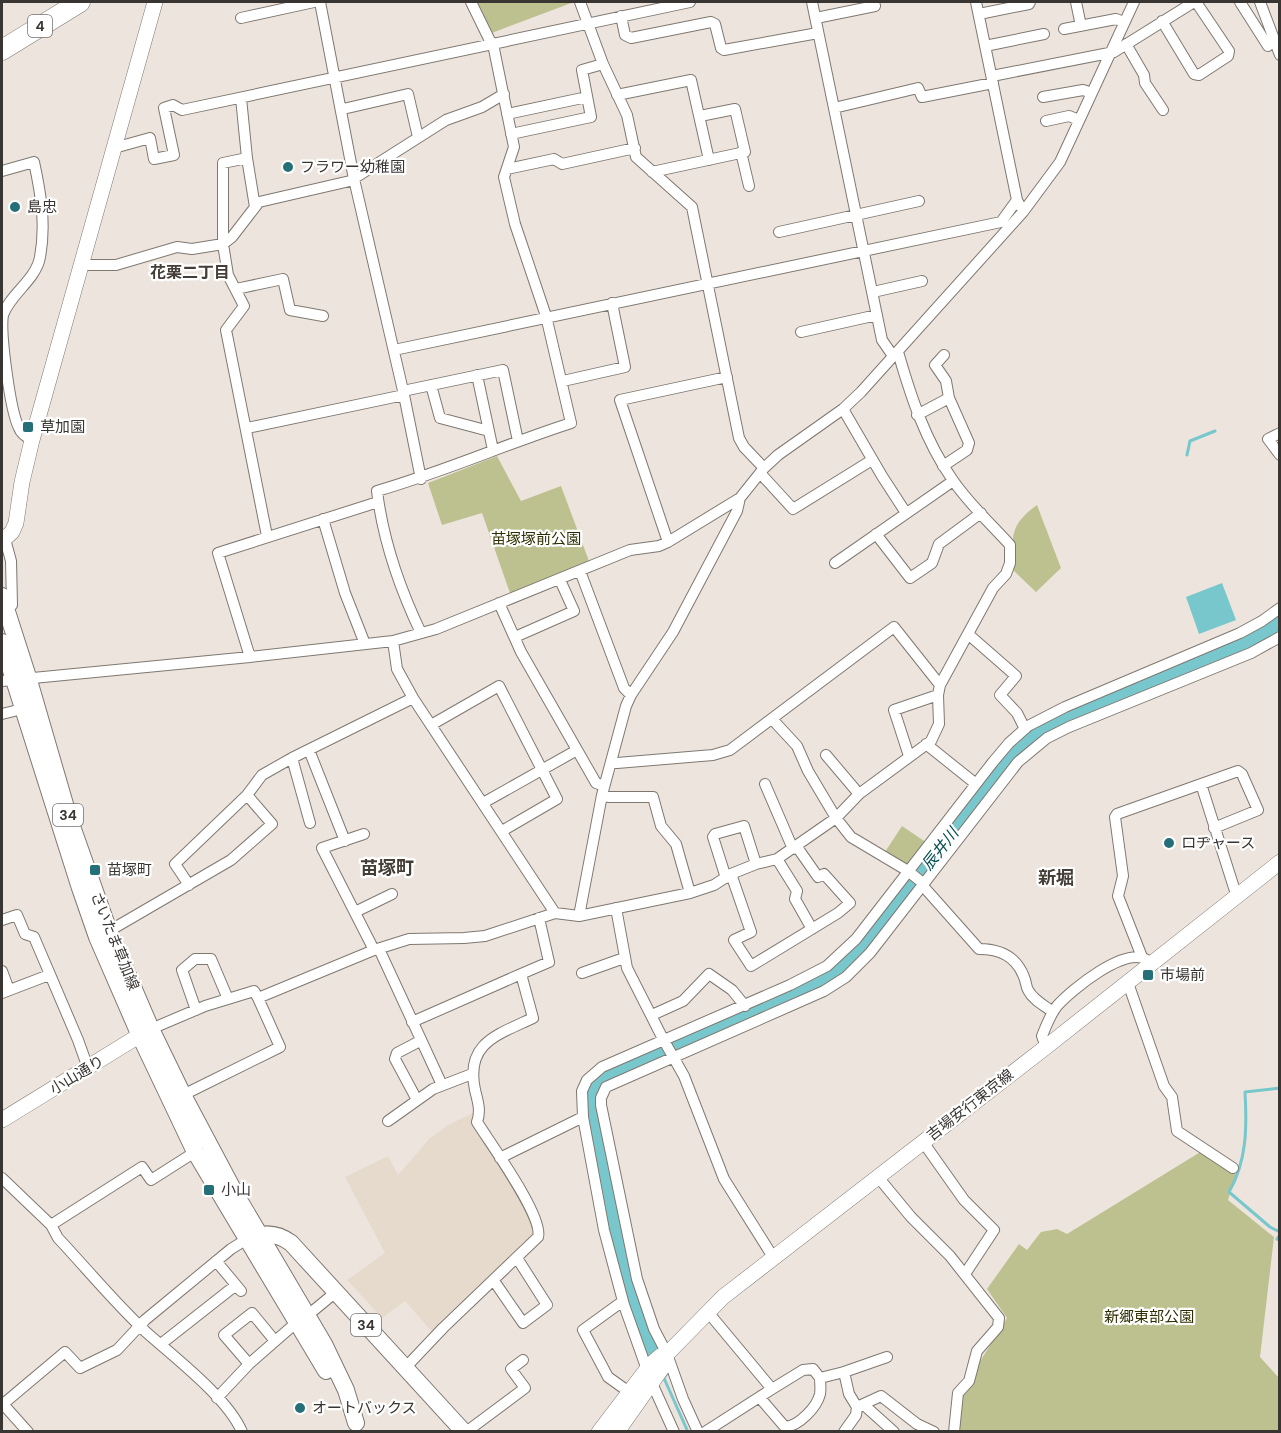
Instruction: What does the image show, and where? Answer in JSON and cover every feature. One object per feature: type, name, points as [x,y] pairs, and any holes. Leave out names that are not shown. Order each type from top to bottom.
[{"type":"highway","name":"4","points":[[2,37],[59,2]]},
{"type":"highway","name":"4","points":[[2,51],[80,2]]},
{"type":"main road","points":[[3,540],[16,524],[22,482],[32,440],[155,2]]},
{"type":"main road","name":"さいたま草加線","points":[[3,602],[14,679],[69,818],[145,1032],[195,1152],[253,1237],[346,1390],[358,1427]]},
{"type":"main road","name":"さいたま草加線","points":[[2,642],[97,936],[145,1032],[183,1095],[235,1193],[253,1237]]},
{"type":"main road","name":"吉場安行東京線","points":[[599,1431],[629,1392],[657,1367],[707,1311],[773,1257],[1128,982],[1147,960],[1238,896],[1280,862]]},
{"type":"main road","name":"小山通り","points":[[2,1120],[145,1032]]},
{"type":"main road","name":"34","points":[[253,1237],[282,1236],[291,1243],[465,1431]]},
{"type":"main road","name":"吉場安行東京線","points":[[617,1431],[657,1367]]},
{"type":"street","points":[[241,18],[314,2]]},
{"type":"street","points":[[320,2],[354,179],[404,393],[421,478]]},
{"type":"street","points":[[421,633],[406,602],[386,538],[377,492],[571,423],[546,316],[515,224],[504,177],[514,147],[504,94],[491,44],[471,2]]},
{"type":"street","points":[[580,2],[603,64],[627,115],[636,158],[692,207],[739,438],[744,447],[793,509],[872,460]]},
{"type":"street","points":[[114,148],[150,138],[154,159],[174,155],[164,108],[173,105],[182,110],[587,24],[621,16],[649,5],[690,2]]},
{"type":"street","points":[[258,999],[409,939],[485,936],[555,913],[579,916],[690,893],[714,885],[756,864],[777,859],[795,848],[836,818],[859,794],[931,741],[939,724],[939,690],[993,588],[1005,574],[1010,563],[1010,545],[953,481],[943,465],[917,415],[895,354],[882,340],[858,215],[812,2]]},
{"type":"street","points":[[816,18],[875,6],[874,2]]},
{"type":"street","points":[[976,2],[1017,200],[1023,212]]},
{"type":"street","points":[[979,14],[1030,2]]},
{"type":"street","points":[[1076,2],[1081,26]]},
{"type":"street","points":[[14,679],[393,641],[436,629],[630,550],[659,546],[668,542],[740,498],[762,470],[778,455],[843,409],[861,393],[1023,212],[1060,162],[1132,2]]},
{"type":"street","points":[[834,108],[918,88],[922,97],[1110,53],[1162,21],[1195,2],[1228,51],[1228,56],[1199,75],[1194,74],[1162,21]]},
{"type":"street","points":[[1240,2],[1263,40]]},
{"type":"street","points":[[1260,2],[1280,54]]},
{"type":"street","points":[[621,16],[625,35],[631,39],[711,22],[715,24],[721,48],[724,50],[818,33]]},
{"type":"street","points":[[1064,29],[1116,19],[1124,22]]},
{"type":"street","points":[[985,46],[1044,34]]},
{"type":"street","points":[[1126,44],[1144,75],[1145,83],[1163,110]]},
{"type":"street","points":[[511,134],[591,117],[582,70],[603,64]]},
{"type":"street","points":[[617,95],[691,80],[709,159]]},
{"type":"street","points":[[1043,97],[1083,90],[1092,93]]},
{"type":"street","points":[[342,109],[408,94],[418,136]]},
{"type":"street","points":[[82,265],[116,265],[177,247],[192,249],[223,244],[232,237],[259,202],[354,179],[446,120],[482,108],[504,94]]},
{"type":"street","points":[[507,114],[587,97]]},
{"type":"street","points":[[241,98],[255,207]]},
{"type":"street","points":[[652,172],[745,152],[735,109],[700,116]]},
{"type":"street","points":[[1046,121],[1069,116],[1079,120]]},
{"type":"street","points":[[507,169],[554,159],[562,164],[635,148]]},
{"type":"street","points":[[741,152],[749,186]]},
{"type":"street","points":[[247,158],[223,163],[223,244],[228,274],[244,306],[226,330],[267,536]]},
{"type":"street","points":[[2,171],[34,162],[41,193],[43,219],[39,262],[2,313],[9,395],[21,432],[32,440]]},
{"type":"street","points":[[394,350],[546,316],[1001,222],[1017,200]]},
{"type":"street","points":[[779,232],[919,201]]},
{"type":"street","points":[[236,289],[283,279],[290,310],[323,316]]},
{"type":"street","points":[[873,292],[922,281]]},
{"type":"street","points":[[562,381],[625,367],[612,303]]},
{"type":"street","points":[[801,332],[877,315]]},
{"type":"street","points":[[943,465],[967,450],[969,443],[949,398],[946,381],[935,365],[944,355]]},
{"type":"street","points":[[247,428],[503,370],[518,441]]},
{"type":"street","points":[[477,375],[493,450]]},
{"type":"street","points":[[668,542],[620,400],[727,377]]},
{"type":"street","points":[[431,385],[440,418],[489,431]]},
{"type":"street","points":[[917,415],[949,398]]},
{"type":"street","points":[[843,409],[906,513]]},
{"type":"street","points":[[1280,433],[1269,438],[1280,455]]},
{"type":"street","points":[[835,563],[953,481]]},
{"type":"street","points":[[579,916],[603,790],[621,723],[632,694],[681,618],[737,511],[740,498]]},
{"type":"street","points":[[250,657],[218,553],[378,502]]},
{"type":"street","points":[[876,534],[910,578],[932,563],[939,544],[981,513]]},
{"type":"street","points":[[323,519],[345,593],[364,644]]},
{"type":"street","points":[[3,540],[11,561],[12,605],[3,602]]},
{"type":"street","points":[[580,571],[624,688],[632,694]]},
{"type":"street","points":[[515,637],[574,611],[560,580]]},
{"type":"street","points":[[499,603],[515,637],[596,783],[609,796],[653,797],[661,826],[676,844],[690,893]]},
{"type":"street","points":[[698,1431],[683,1399],[657,1367],[623,1301],[604,1230],[583,1117],[582,1091],[587,1080],[594,1072],[745,1006],[815,973],[837,959],[873,920],[908,871],[1009,743],[1025,729],[1065,707],[1240,633],[1280,608]]},
{"type":"street","points":[[611,762],[713,755],[730,750],[894,627],[939,690]]},
{"type":"street","points":[[968,634],[1016,676],[1000,695],[1017,713],[1025,729]]},
{"type":"street","points":[[671,1430],[657,1367],[654,1329],[631,1255],[601,1098],[609,1085],[836,984],[870,953],[1018,762],[1047,738],[1251,653],[1280,637]]},
{"type":"street","points":[[393,641],[397,669],[413,698],[555,913]]},
{"type":"street","points":[[431,725],[499,686],[556,799],[502,831]]},
{"type":"street","points":[[909,756],[894,710],[939,690]]},
{"type":"street","points":[[189,885],[175,864],[248,795],[262,775],[413,698]]},
{"type":"street","points":[[2,714],[22,709]]},
{"type":"street","points":[[772,719],[797,746],[808,771],[836,818],[851,837],[908,871],[924,885],[980,949],[996,949],[1012,959],[1021,970],[1028,990],[1053,1012]]},
{"type":"street","points":[[926,744],[976,784]]},
{"type":"street","points":[[309,750],[345,841]]},
{"type":"street","points":[[483,803],[577,750]]},
{"type":"street","points":[[826,755],[859,794]]},
{"type":"street","points":[[292,758],[301,804],[310,823]]},
{"type":"street","points":[[1046,1047],[1042,1036],[1053,1012],[1072,992],[1109,966],[1130,959],[1147,960],[1118,896],[1123,876],[1115,817],[1117,814],[1238,771],[1242,774],[1258,810],[1214,828]]},
{"type":"street","points":[[756,864],[744,826],[715,834],[712,837],[751,932],[734,940],[751,966],[838,913],[850,903],[824,874],[818,877],[795,848],[765,784]]},
{"type":"street","points":[[1201,784],[1238,896]]},
{"type":"street","points":[[109,931],[231,860],[272,824],[248,795]]},
{"type":"street","points":[[364,834],[322,848],[377,950],[442,1085]]},
{"type":"street","points":[[777,859],[797,891],[795,899],[812,929]]},
{"type":"street","points":[[355,912],[392,894]]},
{"type":"street","points":[[616,908],[627,968],[684,1076],[724,1179],[773,1257]]},
{"type":"street","points":[[2,920],[17,915],[25,934],[34,937],[88,1068]]},
{"type":"street","points":[[412,1022],[549,962],[539,918]]},
{"type":"street","points":[[582,973],[624,958]]},
{"type":"street","points":[[196,1010],[182,970],[195,959],[211,959],[228,999]]},
{"type":"street","points":[[2,971],[5,992],[50,975]]},
{"type":"street","points":[[406,1367],[442,1328],[538,1238],[540,1231],[528,1201],[477,1122],[480,1114],[472,1074],[475,1058],[482,1046],[534,1018],[521,974]]},
{"type":"street","points":[[652,1015],[684,1001],[709,974],[732,990],[745,1006]]},
{"type":"street","points":[[1128,982],[1164,1086],[1172,1097],[1177,1131],[1233,1168]]},
{"type":"street","points":[[145,1032],[196,1010],[254,991],[280,1047],[183,1095]]},
{"type":"street","points":[[417,1100],[395,1059],[397,1053],[420,1041]]},
{"type":"street","points":[[388,1121],[442,1085],[472,1074]]},
{"type":"street","points":[[500,1158],[583,1117]]},
{"type":"street","points":[[923,1142],[964,1200],[994,1230],[964,1274]]},
{"type":"street","points":[[51,1226],[142,1167],[151,1180],[195,1152]]},
{"type":"street","points":[[878,1177],[911,1217],[950,1256],[999,1318],[999,1323],[977,1351],[969,1381],[958,1393],[954,1431]]},
{"type":"street","points":[[2,1178],[51,1226],[58,1238],[140,1326],[178,1358],[217,1398],[238,1421],[242,1431]]},
{"type":"street","points":[[28,1431],[2,1405],[65,1352],[80,1368],[117,1350],[145,1320],[216,1261],[253,1237]]},
{"type":"street","points":[[494,1281],[523,1323],[547,1305],[517,1258]]},
{"type":"street","points":[[161,1344],[238,1288],[216,1261]]},
{"type":"street","points":[[217,1398],[249,1364],[336,1292]]},
{"type":"street","points":[[623,1301],[583,1330],[608,1377],[629,1392]]},
{"type":"street","points":[[707,1311],[772,1389]]},
{"type":"street","points":[[249,1364],[224,1335],[252,1313],[275,1341]]},
{"type":"street","points":[[820,1378],[887,1357]]},
{"type":"street","points":[[465,1431],[525,1388],[511,1369],[523,1360]]},
{"type":"street","points":[[705,1431],[803,1370],[813,1369],[820,1378],[820,1394],[810,1410],[792,1426],[783,1429],[760,1398]]},
{"type":"street","points":[[844,1372],[849,1394],[894,1431]]},
{"type":"street","points":[[844,1431],[861,1406],[881,1396],[917,1424],[934,1431]]},
{"type":"shaded area","points":[[475,1112],[472,1124],[526,1206],[536,1235],[433,1333],[405,1301],[382,1318],[347,1280],[385,1253],[345,1177],[388,1156],[398,1175],[429,1139],[448,1125]]},
{"type":"green space","points":[[474,2],[574,2],[489,34]]},
{"type":"green space","name":"苗塚塚前公園","points":[[497,456],[521,501],[561,486],[589,561],[510,593],[482,513],[442,525],[428,483]]},
{"type":"green space","points":[[1037,505],[1061,568],[1036,592],[1014,571],[1013,541],[1016,526]]},
{"type":"green space","points":[[902,826],[927,843],[909,864],[905,865],[885,852]]},
{"type":"green space","name":"新郷東部公園","points":[[1202,1151],[1236,1175],[1228,1200],[1274,1237],[1260,1357],[1279,1378],[1279,1431],[958,1432],[961,1392],[1007,1318],[987,1289],[1019,1244],[1027,1250],[1041,1232],[1057,1229],[1067,1234]]},
{"type":"water","points":[[1222,583],[1236,620],[1199,634],[1186,597]]},
{"type":"waterway","points":[[1187,455],[1190,441],[1215,431]]},
{"type":"waterway","name":"辰井川","points":[[661,1371],[637,1309],[621,1255],[590,1103],[591,1089],[596,1082],[821,982],[842,967],[869,940],[1018,747],[1037,732],[1058,721],[1219,656],[1252,640],[1280,622]]},
{"type":"waterway","points":[[1280,1088],[1245,1092],[1244,1144],[1239,1168],[1229,1192],[1270,1227],[1280,1232]]},
{"type":"waterway","points":[[1280,1235],[1277,1239],[1280,1240]]},
{"type":"waterway","points":[[663,1376],[688,1432]]},
{"type":"place","name":"フラワー幼稚園","points":[[288,167]]},
{"type":"place","name":"島忠","points":[[15,207]]},
{"type":"place","name":"草加園","points":[[28,427]]},
{"type":"place","name":"ロヂャース","points":[[1169,843]]},
{"type":"place","name":"苗塚町","points":[[95,870]]},
{"type":"place","name":"市場前","points":[[1148,975]]},
{"type":"place","name":"小山","points":[[209,1190]]},
{"type":"place","name":"オートバックス","points":[[300,1408]]},
{"type":"district","name":"花栗二丁目","points":[[190,272]]},
{"type":"district","name":"苗塚町","points":[[387,868]]},
{"type":"district","name":"新堀","points":[[1056,878]]}]
